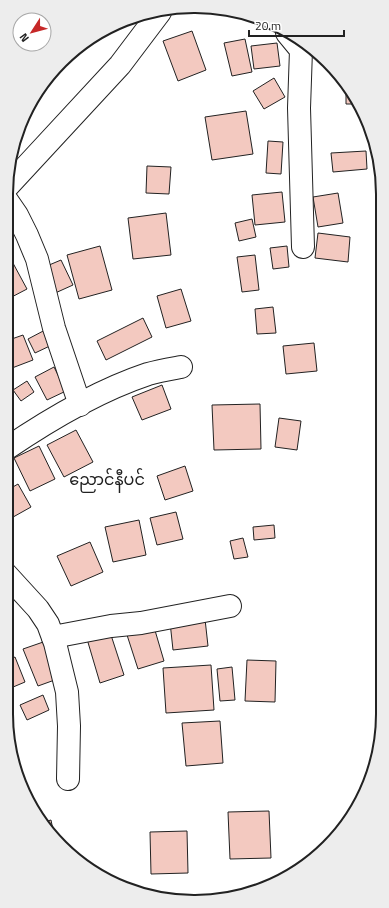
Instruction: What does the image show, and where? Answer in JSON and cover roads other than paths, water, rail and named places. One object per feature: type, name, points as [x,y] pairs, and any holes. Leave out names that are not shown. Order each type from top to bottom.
[{"type":"street","points":[[14,180],[120,65],[156,17]]},
{"type":"street","points":[[298,46],[301,50],[299,108],[303,247]]},
{"type":"street","points":[[13,209],[27,235],[37,259],[54,328],[80,405]]},
{"type":"street","points":[[13,444],[30,433],[106,390],[150,374],[181,367]]},
{"type":"street","points":[[13,582],[38,609],[48,624],[53,637],[67,692],[69,726],[68,779]]},
{"type":"street","points":[[53,637],[98,628],[141,623],[230,606]]},
{"type":"district","name":"ညောင်နီပင်","points":[[107,479]]}]
